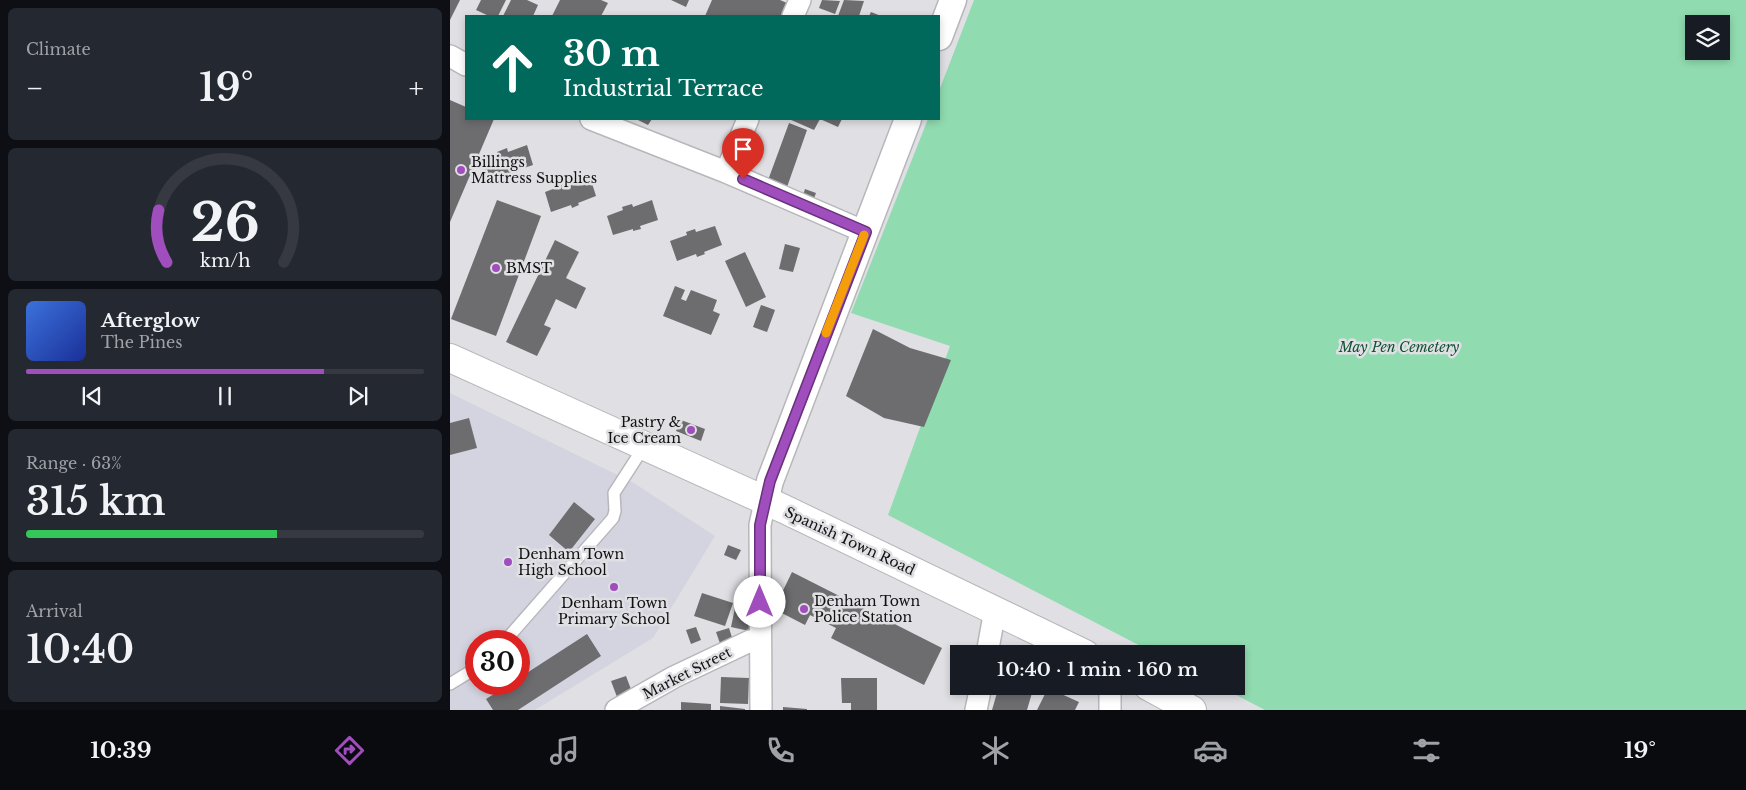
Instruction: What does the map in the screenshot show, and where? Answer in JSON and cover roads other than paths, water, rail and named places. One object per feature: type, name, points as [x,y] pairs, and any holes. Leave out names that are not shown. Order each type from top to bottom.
[{"type":"main road","name":"Spanish Town Road","points":[[450,358],[646,446],[1067,645]]},
{"type":"main road","points":[[1164,695],[1192,710]]},
{"type":"street","points":[[792,15],[800,0]]},
{"type":"street","points":[[940,34],[952,0]]},
{"type":"street","points":[[450,56],[465,64]]},
{"type":"street","points":[[595,120],[726,172],[866,232]]},
{"type":"street","points":[[726,172],[748,120]]},
{"type":"street","points":[[761,710],[760,525],[770,481],[908,120]]},
{"type":"street","points":[[989,645],[995,610]]},
{"type":"street","name":"Market Street","points":[[616,710],[674,677],[750,641],[760,640]]},
{"type":"street","points":[[976,710],[979,695]]},
{"type":"street","points":[[1110,695],[1110,710]]},
{"type":"lane","points":[[515,630],[613,518],[616,511],[614,493],[646,446]]},
{"type":"lane","points":[[450,684],[465,675]]},
{"type":"place","name":"Billings Mattress Supplies","points":[[461,170]]},
{"type":"place","name":"BMST","points":[[496,268]]},
{"type":"place","name":"Pastry & Ice Cream","points":[[691,430]]},
{"type":"place","name":"Denham Town High School","points":[[508,562]]},
{"type":"place","name":"Denham Town Primary School","points":[[614,587]]},
{"type":"place","name":"Denham Town Police Station","points":[[804,609]]},
{"type":"park label","name":"May Pen Cemetery","points":[[1399,347]]}]
